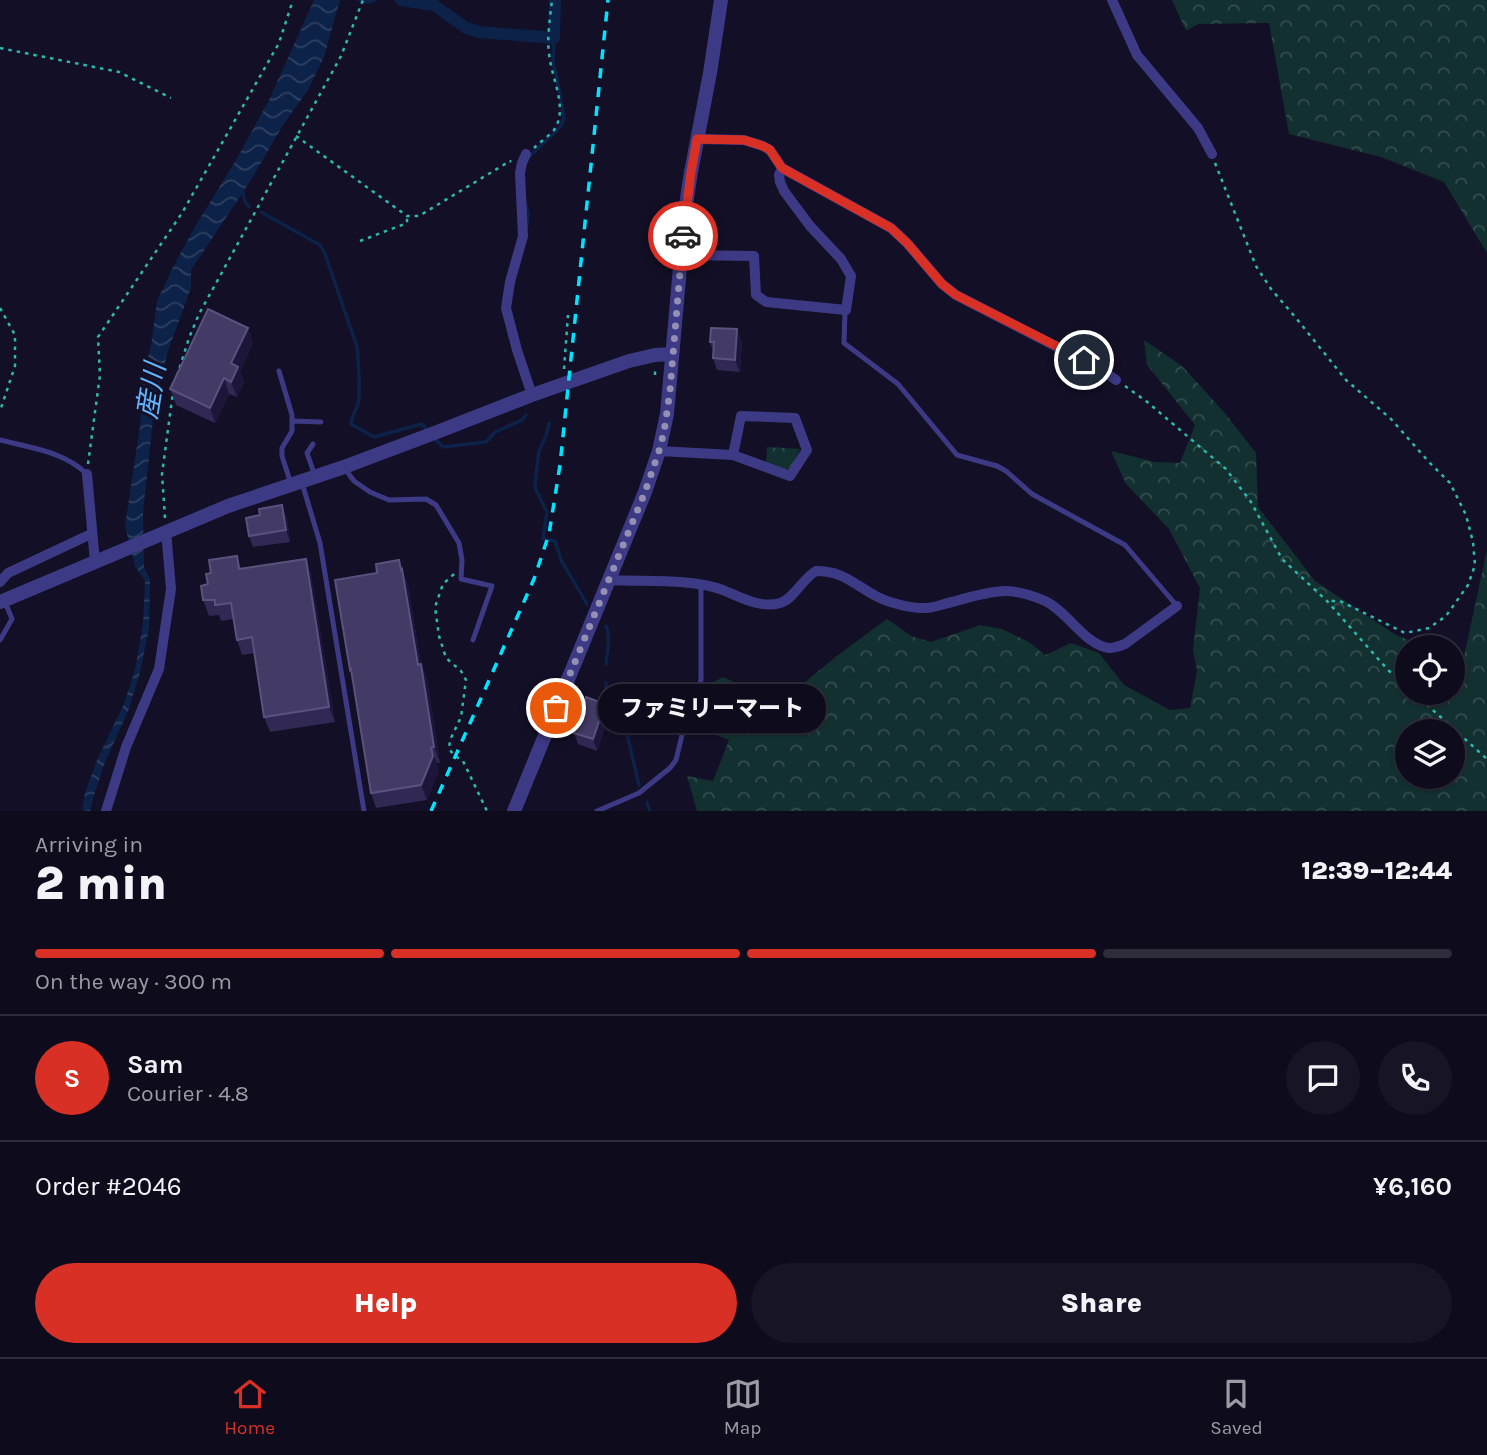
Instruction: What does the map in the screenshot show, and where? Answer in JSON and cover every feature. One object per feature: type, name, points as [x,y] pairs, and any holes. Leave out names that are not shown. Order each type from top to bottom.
[{"type":"street","points":[[514,811],[610,580],[659,451],[667,414],[687,198],[721,0]]},
{"type":"street","points":[[1112,0],[1137,55],[1198,128],[1212,154]]},
{"type":"street","points":[[697,139],[754,142],[770,150],[782,168],[891,228],[942,284],[956,295],[1102,369],[1116,380]]},
{"type":"street","points":[[526,154],[520,173],[523,236],[506,308],[532,395]]},
{"type":"street","points":[[681,255],[754,256],[756,295],[766,302],[845,310],[851,276],[841,259],[810,226],[783,191],[779,175],[782,168]]},
{"type":"street","points":[[2,601],[228,506],[344,467],[629,361],[672,354]]},
{"type":"street","points":[[659,451],[733,455],[790,476],[807,450],[795,418],[741,416],[733,455]]},
{"type":"street","points":[[87,474],[91,534],[97,561]]},
{"type":"street","points":[[106,811],[127,747],[159,669],[171,589],[163,533]]},
{"type":"street","points":[[0,582],[8,573],[91,534]]},
{"type":"street","points":[[610,580],[701,584],[754,603],[775,604],[785,602],[802,582],[816,571],[835,572],[876,597],[897,604],[926,608],[996,590],[1017,591],[1046,602],[1062,612],[1092,641],[1108,648],[1125,644],[1177,606]]},
{"type":"lane","points":[[845,310],[844,343],[898,384],[957,455],[997,466],[1032,494],[1125,545],[1177,606]]},
{"type":"lane","points":[[279,371],[293,421],[292,430],[282,448],[282,456],[302,480],[320,543],[364,811]]},
{"type":"lane","points":[[293,421],[321,422]]},
{"type":"lane","points":[[0,440],[62,456],[87,474]]},
{"type":"lane","points":[[302,480],[307,453],[313,444]]},
{"type":"lane","points":[[344,467],[354,481],[389,500],[426,499],[436,505],[458,543],[461,579],[492,586],[473,640]]},
{"type":"lane","points":[[597,811],[639,793],[676,760],[701,680],[701,584]]},
{"type":"lane","points":[[0,640],[12,619],[2,601]]},
{"type":"path","points":[[87,474],[100,375],[98,337],[182,213],[279,43],[293,0]]},
{"type":"path","points":[[163,533],[162,474],[168,421],[174,386],[199,314],[341,56],[363,0]]},
{"type":"path","points":[[526,154],[554,131],[559,121],[558,92],[549,59],[552,0]]},
{"type":"path","points":[[0,48],[119,72],[171,98]]},
{"type":"path","points":[[296,136],[407,216],[419,216],[510,161],[514,166]]},
{"type":"path","points":[[1212,154],[1256,266],[1271,289],[1346,380],[1391,419],[1450,483],[1470,529],[1475,565],[1468,585],[1446,616],[1429,628],[1405,633],[1340,601],[1328,601]]},
{"type":"path","points":[[360,241],[407,223],[407,216]]},
{"type":"path","points":[[0,308],[15,335],[15,366],[0,411]]},
{"type":"path","points":[[564,372],[568,315]]},
{"type":"path","points":[[1116,380],[1146,401],[1226,469],[1251,502],[1282,559],[1328,601],[1395,676]]},
{"type":"path","points":[[462,567],[443,584],[435,607],[439,636],[446,658],[461,671],[466,680],[461,718],[450,740],[449,749],[463,761],[486,811]]},
{"type":"path","points":[[1427,705],[1487,759]]},
{"type":"green space","points":[[1172,0],[1487,0],[1487,253],[1444,182],[1381,157],[1289,134],[1269,23],[1198,24],[1186,31]]},
{"type":"green space","points":[[1144,340],[1182,366],[1224,412],[1256,453],[1258,507],[1315,581],[1396,635],[1395,705],[1465,705],[1465,652],[1487,550],[1487,811],[697,811],[687,776],[713,781],[729,740],[707,731],[710,684],[723,677],[736,683],[735,706],[766,720],[809,679],[887,619],[911,636],[931,642],[980,625],[1002,629],[1029,642],[1045,655],[1071,643],[1099,653],[1124,685],[1170,710],[1190,708],[1197,671],[1193,650],[1200,588],[1169,529],[1126,484],[1111,451],[1155,462],[1180,463],[1195,425],[1147,365]]},
{"type":"green space","points":[[767,447],[800,449],[791,468],[783,470],[766,463]]},
{"type":"water","name":"産川","points":[[314,0],[340,0],[324,57],[308,90],[191,270],[191,288],[169,348],[155,402],[143,513],[144,567],[150,579],[149,629],[129,709],[105,762],[90,811],[82,811],[85,793],[97,760],[123,706],[135,670],[143,624],[145,581],[135,566],[125,526],[140,426],[142,381],[151,346],[157,301],[196,225],[269,100]]},
{"type":"building","points":[[208,309],[248,328],[231,363],[238,367],[231,382],[224,378],[210,408],[170,389]]},
{"type":"building","points":[[711,328],[737,329],[735,360],[713,358]]},
{"type":"building","points":[[282,505],[286,530],[249,536],[246,518],[260,515],[259,509]]},
{"type":"building","points":[[237,556],[239,569],[306,559],[329,707],[264,717],[252,637],[237,640],[231,603],[215,605],[215,600],[203,600],[201,586],[208,584],[206,574],[211,573],[209,560]]},
{"type":"building","points":[[399,560],[418,665],[421,664],[434,747],[431,748],[433,756],[421,785],[371,793],[335,580],[377,573],[376,564]]},
{"type":"building","points":[[586,697],[605,704],[593,739],[574,733]]},
{"type":"waterway","points":[[360,0],[374,0]]},
{"type":"waterway","points":[[401,0],[434,5],[466,28],[479,32],[554,38],[555,0]]},
{"type":"waterway","points":[[529,157],[561,126],[564,118],[553,63],[554,38]]},
{"type":"waterway","points":[[242,189],[249,207]]},
{"type":"waterway","points":[[526,204],[527,225]]},
{"type":"waterway","points":[[261,212],[320,245],[325,254],[357,347],[359,398],[351,424],[374,437],[422,424],[428,431]]},
{"type":"waterway","points":[[433,437],[443,447],[486,442],[495,432],[522,420],[526,415]]},
{"type":"waterway","points":[[549,423],[539,451],[535,483],[547,512],[543,539],[555,541],[561,560],[587,604]]},
{"type":"waterway","points":[[606,626],[606,664]]},
{"type":"waterway","points":[[606,683],[608,703],[625,729],[639,785]]},
{"type":"waterway","points":[[647,803],[650,811]]},
{"type":"railway","points":[[431,811],[534,579],[549,534],[560,465],[608,0]]},
{"type":"way so far","points":[[556,708],[610,580],[659,451],[670,391],[683,236]]},
{"type":"place","name":"ファミリーマート","points":[[556,708]]},
{"type":"route","points":[[683,236],[697,139],[754,142],[770,150],[782,168],[891,228],[942,284],[956,295],[1084,360]]}]
